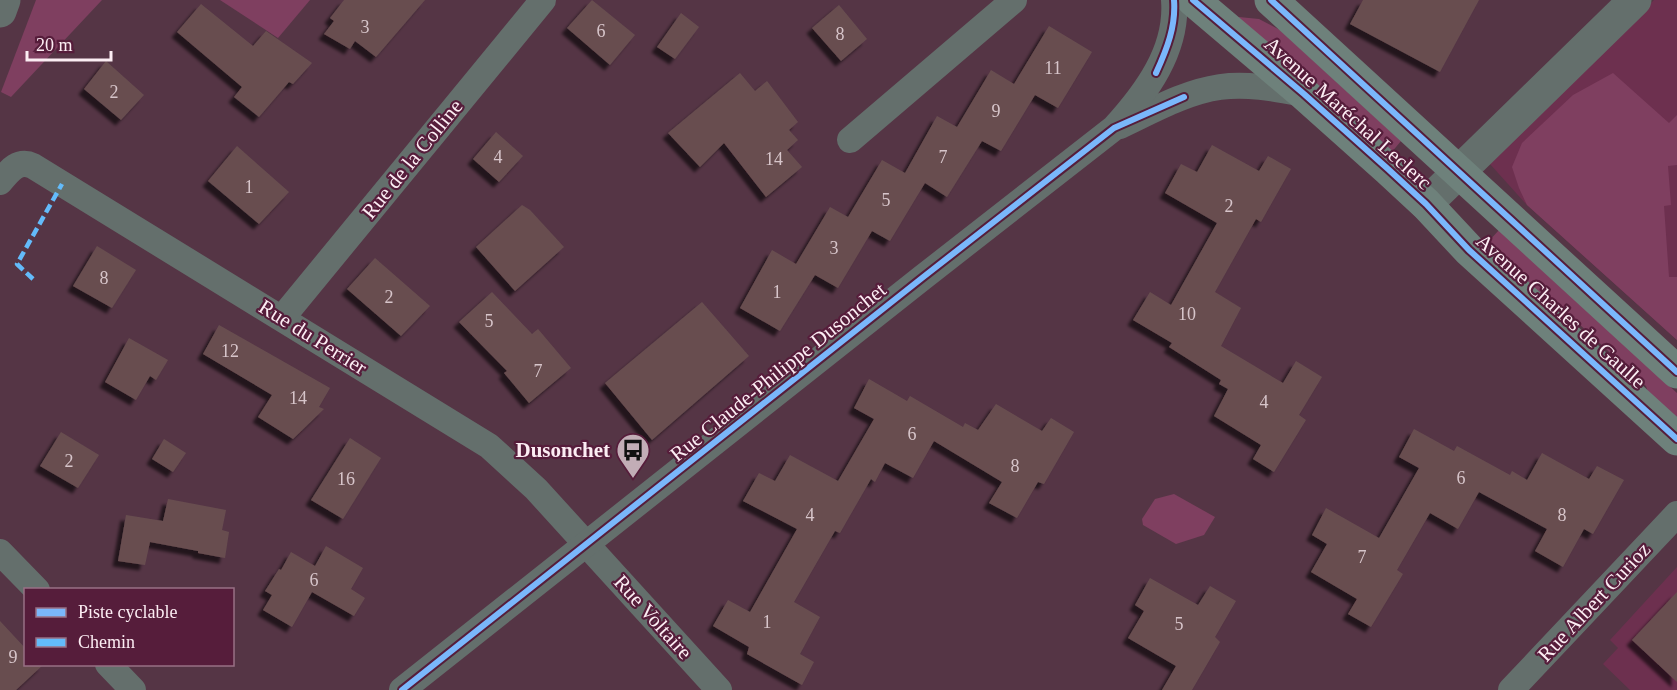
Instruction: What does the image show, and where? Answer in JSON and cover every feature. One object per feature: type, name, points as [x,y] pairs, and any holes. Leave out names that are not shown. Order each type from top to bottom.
[{"type":"main road","name":"Avenue Maréchal Leclerc","points":[[1198,2],[1426,204]]},
{"type":"main road","name":"Avenue Maréchal Leclerc","points":[[1270,3],[1458,171]]},
{"type":"main road","name":"Avenue Charles de Gaulle","points":[[1458,171],[1677,372]]},
{"type":"main road","name":"Avenue Charles de Gaulle","points":[[1426,204],[1469,250],[1677,439]]},
{"type":"street","points":[[0,11],[4,0]]},
{"type":"street","name":"Rue de la Colline","points":[[282,318],[543,0]]},
{"type":"street","points":[[850,140],[1014,0]]},
{"type":"street","points":[[1426,204],[1635,0]]},
{"type":"street","name":"Rue Claude-Philippe Dusonchet","points":[[402,690],[1114,128],[1147,87],[1165,53],[1187,23],[1198,2]]},
{"type":"street","name":"Rue Claude-Philippe Dusonchet","points":[[1114,128],[1184,97],[1220,87],[1245,86],[1304,94]]},
{"type":"street","name":"Rue du Perrier","points":[[8,174],[25,163],[33,166],[489,446],[536,489],[586,545]]},
{"type":"street","name":"Rue Albert Curioz","points":[[1511,690],[1677,514]]},
{"type":"street","name":"Rue Voltaire","points":[[586,545],[719,690]]},
{"type":"street","points":[[0,552],[36,588]]},
{"type":"street","points":[[110,666],[133,690]]},
{"type":"shaded area","points":[[36,0],[102,0],[11,97],[1,92]]},
{"type":"shaded area","points":[[220,0],[310,0],[278,38]]},
{"type":"shaded area","points":[[1654,0],[1677,0],[1677,340],[1527,205],[1489,163]]},
{"type":"shaded area","points":[[1239,17],[1259,19],[1280,30],[1401,141],[1391,153],[1280,52],[1237,23]]},
{"type":"shaded area","points":[[1613,73],[1669,123],[1677,115],[1677,165],[1668,166],[1671,205],[1664,206],[1669,277],[1677,277],[1677,340],[1527,205],[1512,167],[1522,143],[1573,95]]},
{"type":"shaded area","points":[[1499,230],[1677,393],[1677,426],[1651,402],[1646,386],[1552,299],[1544,307],[1514,279],[1520,271],[1488,242]]},
{"type":"shaded area","points":[[1174,494],[1215,517],[1204,535],[1176,544],[1143,525],[1142,519],[1155,499]]},
{"type":"shaded area","points":[[1677,567],[1677,690],[1630,690],[1603,664],[1618,648],[1610,640]]},
{"type":"building","points":[[344,0],[425,0],[376,57],[355,41],[350,49],[324,34],[334,21],[330,18]]},
{"type":"building","points":[[592,0],[635,35],[610,65],[567,28]]},
{"type":"building","points":[[1363,0],[1479,0],[1440,72],[1350,24]]},
{"type":"building","points":[[201,4],[253,46],[266,31],[312,63],[293,84],[289,82],[259,117],[234,97],[242,87],[177,32]]},
{"type":"building","points":[[839,5],[867,39],[841,61],[812,28]]},
{"type":"building","points":[[681,13],[699,27],[675,59],[657,47]]},
{"type":"building","points":[[1049,26],[1092,52],[1058,108],[1035,95],[1001,151],[982,141],[947,197],[925,183],[890,241],[872,231],[838,288],[815,275],[780,331],[740,308],[772,250],[796,264],[830,207],[848,217],[882,160],[905,173],[937,116],[957,127],[991,70],[1014,84]]},
{"type":"building","points":[[106,61],[144,95],[121,120],[84,89]]},
{"type":"building","points":[[740,73],[755,91],[767,81],[798,122],[789,130],[798,140],[787,150],[802,167],[766,197],[724,143],[700,167],[668,133]]},
{"type":"building","points":[[496,132],[523,156],[499,182],[473,159]]},
{"type":"building","points":[[1212,145],[1259,171],[1268,156],[1291,169],[1261,222],[1256,219],[1215,292],[1241,308],[1221,346],[1283,383],[1296,361],[1322,377],[1299,415],[1306,420],[1274,472],[1253,459],[1261,445],[1214,416],[1228,389],[1219,384],[1221,380],[1169,347],[1172,343],[1133,320],[1150,292],[1171,305],[1217,223],[1165,193],[1181,164],[1197,172]]},
{"type":"building","points":[[237,146],[289,192],[259,224],[208,181]]},
{"type":"building","points":[[522,205],[530,210],[564,247],[515,291],[476,247]]},
{"type":"building","points":[[97,246],[136,270],[112,308],[73,286]]},
{"type":"building","points":[[375,258],[430,306],[401,336],[347,289]]},
{"type":"building","points":[[492,292],[532,334],[538,329],[571,368],[529,403],[504,373],[507,371],[459,322]]},
{"type":"building","points":[[702,302],[749,356],[652,440],[605,383]]},
{"type":"building","points":[[219,325],[330,388],[319,407],[324,409],[293,439],[258,417],[272,395],[203,354]]},
{"type":"building","points":[[129,338],[168,360],[156,380],[150,376],[136,400],[105,382]]},
{"type":"building","points":[[869,379],[907,401],[910,396],[963,427],[965,423],[978,430],[996,404],[1042,431],[1051,418],[1074,432],[1044,484],[1038,482],[1017,518],[989,503],[1002,482],[934,441],[913,478],[885,463],[875,482],[871,479],[840,533],[835,531],[794,602],[820,617],[800,654],[814,662],[802,685],[747,654],[749,647],[713,626],[728,600],[750,612],[797,529],[743,501],[759,473],[775,481],[790,455],[838,481],[874,419],[854,408]]},
{"type":"building","points":[[1414,429],[1454,451],[1457,446],[1510,475],[1512,471],[1527,480],[1542,453],[1589,479],[1597,466],[1624,480],[1593,534],[1584,529],[1563,567],[1535,551],[1547,529],[1479,492],[1458,529],[1430,513],[1397,570],[1403,574],[1371,627],[1348,614],[1357,599],[1311,572],[1327,544],[1312,535],[1326,508],[1379,538],[1419,468],[1399,457]]},
{"type":"building","points":[[61,432],[99,455],[78,488],[40,466]]},
{"type":"building","points":[[350,438],[381,458],[343,519],[311,500]]},
{"type":"building","points":[[164,439],[186,453],[173,472],[152,459]]},
{"type":"building","points":[[168,499],[226,510],[222,530],[229,532],[225,558],[150,542],[145,565],[118,561],[126,515],[163,521]]},
{"type":"building","points":[[326,546],[363,568],[351,589],[365,598],[354,616],[312,592],[292,627],[263,610],[272,595],[265,591],[291,552],[315,566]]},
{"type":"building","points":[[1150,578],[1198,605],[1210,586],[1236,601],[1215,637],[1220,642],[1192,690],[1162,690],[1176,666],[1128,638],[1144,611],[1135,605]]},
{"type":"building","points":[[1677,592],[1677,682],[1632,640]]},
{"type":"building","points":[[0,621],[24,647],[24,666],[42,666],[16,690],[0,690]]},
{"type":"marked path","points":[[33,279],[17,264],[62,184]]},
{"type":"cycle path","points":[[1156,73],[1170,37],[1174,19],[1174,0]]},
{"type":"cycle path","points":[[1193,0],[1388,169],[1426,204],[1469,250],[1677,439]]},
{"type":"cycle path","points":[[1271,0],[1677,372]]},
{"type":"cycle path","points":[[402,690],[1114,128],[1184,97]]},
{"type":"place","name":"Dusonchet","points":[[633,479]]}]
